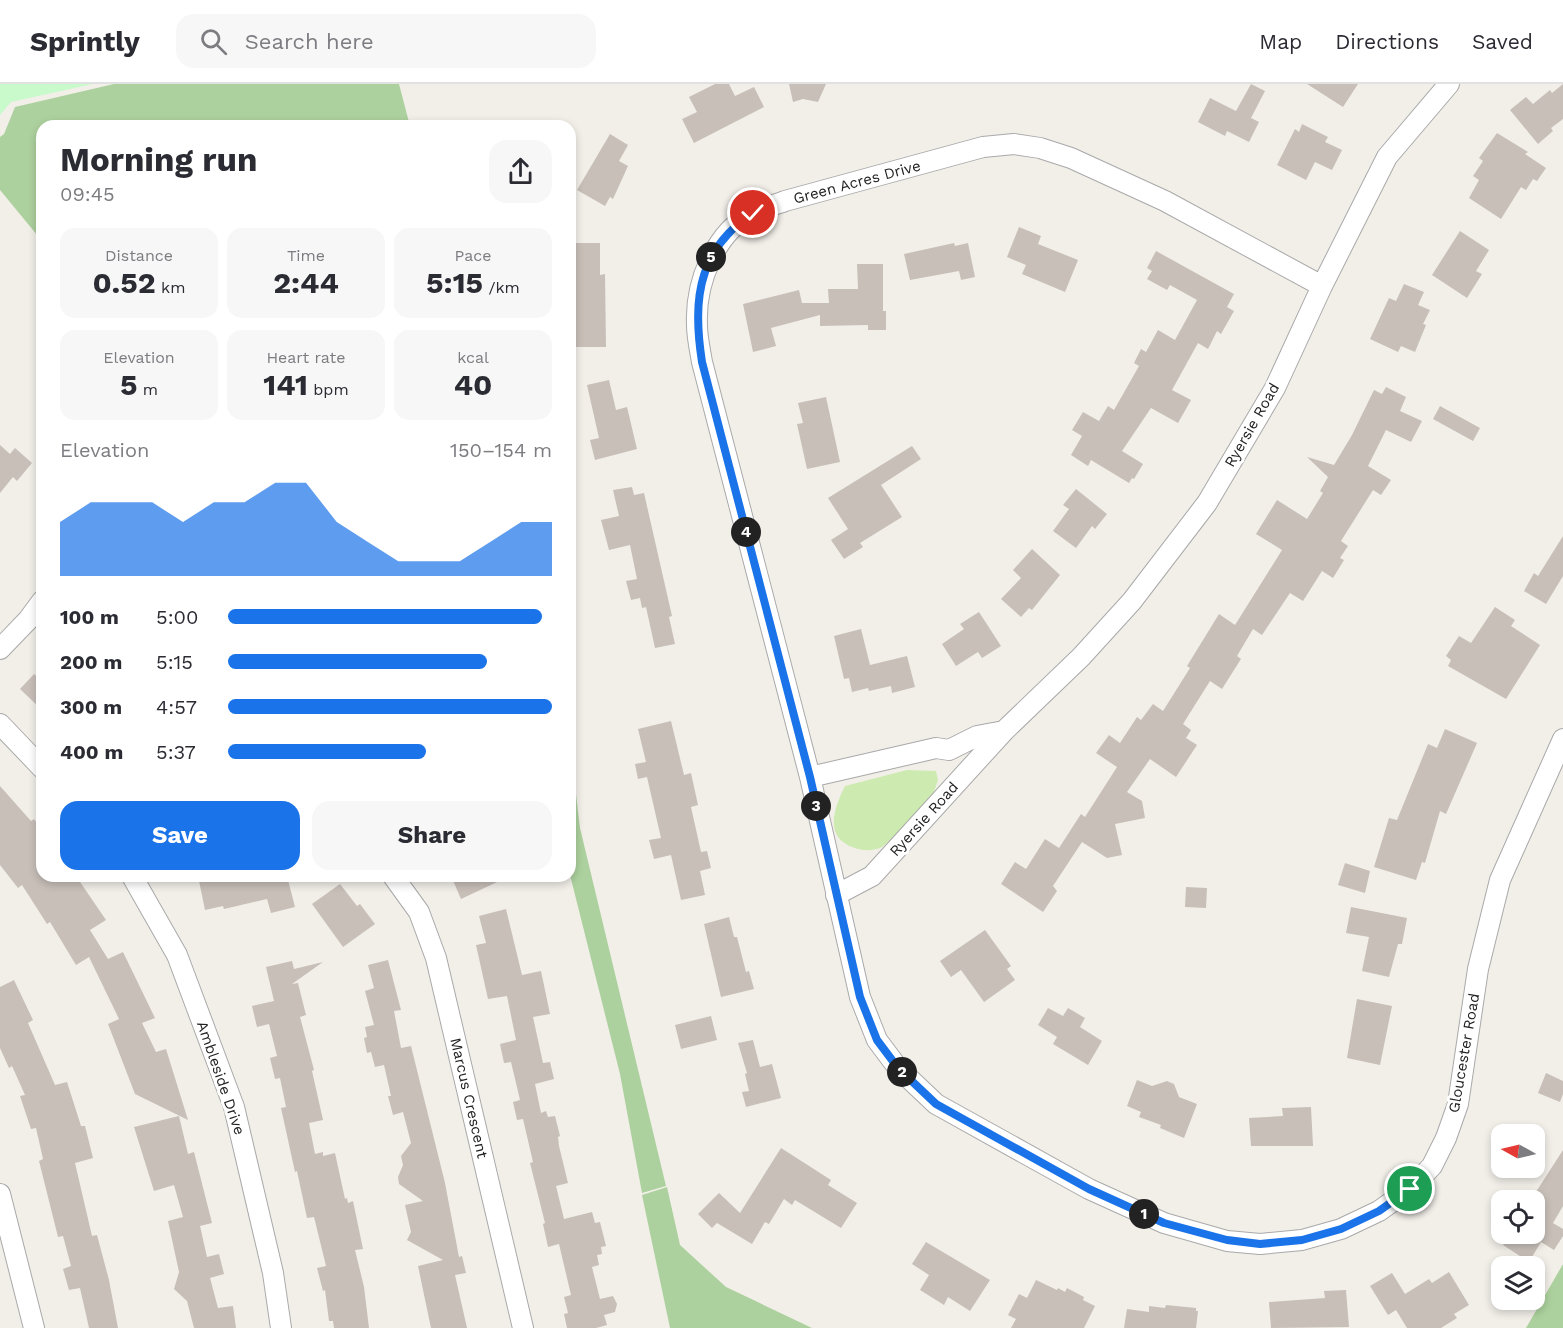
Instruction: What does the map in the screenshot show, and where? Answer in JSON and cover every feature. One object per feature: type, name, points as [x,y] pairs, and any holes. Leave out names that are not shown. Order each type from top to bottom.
[{"type":"street","name":"Ryersie Road","points":[[837,895],[872,876],[1004,731],[1081,657],[1132,601],[1207,503],[1275,388],[1322,286],[1387,157],[1449,84]]},
{"type":"street","name":"Green Acres Drive","points":[[837,895],[810,777],[699,344],[697,326],[699,294],[709,261],[728,234],[753,213],[785,201],[983,147],[1014,144],[1040,148],[1071,158],[1155,196],[1322,286]]},
{"type":"street","points":[[0,650],[36,609]]},
{"type":"street","points":[[0,724],[36,762]]},
{"type":"street","points":[[810,777],[936,748],[949,750],[977,736],[1004,731]]},
{"type":"street","name":"Gloucester Road","points":[[837,895],[860,997],[877,1040],[898,1068],[936,1104],[1089,1189],[1164,1223],[1227,1240],[1260,1244],[1302,1240],[1341,1229],[1379,1211],[1410,1189],[1432,1166],[1446,1138],[1458,1104],[1478,969],[1500,879],[1563,740]]},
{"type":"street","name":"Ambleside Drive","points":[[135,882],[177,955],[234,1107],[273,1273],[281,1328]]},
{"type":"street","name":"Marcus Crescent","points":[[397,882],[418,912],[436,958],[523,1328]]},
{"type":"street","points":[[0,1194],[34,1328]]},
{"type":"green space","points":[[0,84],[93,84],[11,102],[0,115]]},
{"type":"green space","points":[[114,84],[399,84],[408,120],[36,120],[36,234],[0,190],[0,137],[4,134],[15,107]]},
{"type":"green space","points":[[907,770],[936,771],[938,780],[934,792],[887,843],[876,849],[865,850],[855,848],[838,837],[834,822],[835,813],[845,786]]},
{"type":"green space","points":[[576,794],[580,828],[666,1186],[642,1193],[620,1074],[572,882],[576,882]]},
{"type":"green space","points":[[667,1187],[680,1245],[726,1287],[812,1328],[670,1328],[642,1195]]},
{"type":"green space","points":[[1563,1264],[1563,1328],[1526,1328],[1536,1310],[1545,1310],[1545,1295]]},
{"type":"building","points":[[715,84],[729,84],[735,96],[754,87],[764,107],[694,143],[682,119],[697,112],[689,97]]},
{"type":"building","points":[[789,84],[826,84],[818,102],[803,99],[793,102]]},
{"type":"building","points":[[1251,84],[1265,91],[1251,118],[1259,122],[1249,142],[1227,131],[1225,136],[1198,122],[1210,98],[1236,111]]},
{"type":"building","points":[[1307,84],[1358,84],[1343,107]]},
{"type":"building","points":[[1563,84],[1563,119],[1551,128],[1553,131],[1538,144],[1510,110],[1526,97],[1533,104],[1550,90],[1552,93]]},
{"type":"building","points":[[1302,124],[1328,137],[1325,142],[1342,150],[1332,170],[1315,162],[1306,180],[1277,165],[1295,129],[1299,132]]},
{"type":"building","points":[[1497,133],[1528,152],[1525,154],[1546,168],[1537,181],[1533,179],[1526,190],[1521,187],[1501,219],[1469,198],[1479,180],[1473,176],[1483,161],[1479,158]]},
{"type":"building","points":[[610,134],[628,145],[619,161],[628,166],[613,199],[610,197],[605,206],[577,190]]},
{"type":"building","points":[[1019,227],[1041,236],[1038,244],[1078,260],[1065,292],[1022,274],[1026,265],[1007,257]]},
{"type":"building","points":[[1460,231],[1489,250],[1476,271],[1482,274],[1467,298],[1432,275]]},
{"type":"building","points":[[576,243],[600,243],[600,275],[605,274],[606,347],[576,347]]},
{"type":"building","points":[[954,243],[955,246],[968,243],[975,277],[961,280],[959,271],[910,280],[904,254]]},
{"type":"building","points":[[1156,251],[1234,294],[1227,307],[1234,311],[1221,334],[1217,331],[1208,349],[1198,343],[1172,390],[1191,400],[1178,423],[1151,408],[1122,451],[1143,464],[1129,483],[1091,460],[1088,466],[1071,455],[1082,436],[1072,430],[1083,412],[1099,421],[1108,406],[1114,410],[1139,366],[1134,363],[1141,349],[1146,352],[1158,330],[1175,340],[1197,300],[1170,285],[1167,290],[1147,279],[1152,271],[1147,268]]},
{"type":"building","points":[[857,264],[883,264],[883,311],[886,311],[886,330],[868,330],[868,325],[820,326],[820,315],[771,328],[776,346],[753,352],[743,304],[799,290],[802,303],[829,303],[828,289],[858,289]]},
{"type":"building","points":[[1404,284],[1424,292],[1418,305],[1430,310],[1423,324],[1426,325],[1415,352],[1401,346],[1398,352],[1370,339],[1389,298],[1396,301]]},
{"type":"building","points":[[609,380],[616,410],[627,407],[637,449],[595,460],[590,440],[599,438],[587,385]]},
{"type":"building","points":[[1386,387],[1406,397],[1400,411],[1422,421],[1411,442],[1386,430],[1368,466],[1391,480],[1381,495],[1373,490],[1341,541],[1348,546],[1340,558],[1344,560],[1333,578],[1322,571],[1303,601],[1290,593],[1262,635],[1253,629],[1237,656],[1241,659],[1222,689],[1210,681],[1183,724],[1191,730],[1186,738],[1197,745],[1176,777],[1150,759],[1127,792],[1142,801],[1145,818],[1115,824],[1122,855],[1107,858],[1082,842],[1053,886],[1057,891],[1043,912],[1001,884],[1015,862],[1026,869],[1045,839],[1059,848],[1081,814],[1085,817],[1117,767],[1096,753],[1109,735],[1120,743],[1137,717],[1141,720],[1153,704],[1163,711],[1190,668],[1187,666],[1219,614],[1235,625],[1282,550],[1256,534],[1277,500],[1307,519],[1323,493],[1320,491],[1328,477],[1307,457],[1334,465],[1374,390],[1382,394]]},
{"type":"building","points":[[826,397],[840,462],[807,469],[797,424],[803,423],[798,403]]},
{"type":"building","points":[[1440,406],[1480,428],[1473,441],[1433,419]]},
{"type":"building","points":[[0,445],[10,454],[15,448],[32,463],[17,481],[13,477],[0,493]]},
{"type":"building","points":[[912,446],[921,459],[881,485],[902,517],[860,543],[863,547],[844,559],[831,540],[848,529],[828,498]]},
{"type":"building","points":[[632,487],[634,495],[644,493],[672,616],[669,617],[675,644],[655,648],[646,607],[642,608],[640,598],[631,600],[626,581],[637,579],[630,545],[609,550],[601,520],[619,516],[613,490]]},
{"type":"building","points":[[1076,489],[1107,514],[1095,529],[1092,526],[1076,548],[1053,531],[1069,509],[1063,505]]},
{"type":"building","points":[[1563,536],[1563,576],[1546,604],[1524,591],[1534,573],[1538,576]]},
{"type":"building","points":[[1032,549],[1060,575],[1032,610],[1029,608],[1021,617],[1001,599],[1021,578],[1013,570]]},
{"type":"building","points":[[1495,607],[1515,620],[1511,626],[1540,645],[1506,699],[1448,666],[1451,660],[1446,656],[1459,636],[1471,643]]},
{"type":"building","points":[[979,612],[1001,646],[982,658],[978,652],[956,666],[942,644],[964,629],[960,624]]},
{"type":"building","points":[[861,629],[870,665],[907,656],[915,687],[892,693],[891,686],[852,692],[849,678],[844,679],[834,636]]},
{"type":"building","points":[[34,674],[36,676],[36,704],[20,689]]},
{"type":"building","points":[[671,721],[684,775],[691,773],[698,805],[691,807],[701,852],[707,851],[711,868],[700,871],[705,895],[681,900],[671,855],[654,859],[649,840],[661,838],[647,777],[638,779],[635,764],[646,762],[638,729]]},
{"type":"building","points":[[1445,729],[1477,743],[1446,814],[1440,811],[1425,863],[1422,862],[1416,880],[1374,867],[1389,818],[1397,820],[1428,744],[1437,748]]},
{"type":"building","points":[[0,786],[31,821],[34,819],[36,822],[36,882],[80,882],[106,920],[90,930],[108,959],[123,952],[155,1018],[142,1023],[156,1052],[166,1049],[188,1120],[135,1094],[108,1024],[119,1019],[89,957],[76,965],[50,922],[47,924],[22,885],[18,888],[0,865]]},
{"type":"building","points":[[1345,863],[1370,871],[1365,893],[1338,885]]},
{"type":"building","points":[[199,882],[289,882],[295,907],[271,913],[267,899],[224,909],[223,906],[205,910]]},
{"type":"building","points":[[454,882],[497,882],[461,899]]},
{"type":"building","points":[[340,884],[357,906],[360,904],[375,924],[343,947],[312,904]]},
{"type":"building","points":[[1186,887],[1207,888],[1206,908],[1185,907]]},
{"type":"building","points":[[1351,907],[1407,918],[1402,944],[1398,944],[1389,977],[1362,971],[1369,937],[1346,933]]},
{"type":"building","points":[[506,909],[522,975],[541,971],[550,1014],[533,1017],[543,1063],[550,1062],[554,1079],[535,1084],[541,1113],[546,1111],[548,1117],[555,1116],[560,1136],[558,1137],[559,1146],[568,1183],[556,1186],[564,1219],[592,1212],[595,1223],[600,1222],[606,1246],[601,1247],[602,1254],[597,1255],[599,1265],[592,1267],[600,1299],[613,1296],[617,1304],[615,1312],[604,1315],[607,1325],[596,1328],[567,1328],[564,1314],[568,1313],[564,1297],[571,1295],[559,1244],[548,1247],[523,1119],[517,1120],[513,1102],[520,1100],[511,1062],[504,1063],[500,1044],[516,1040],[507,996],[488,999],[476,945],[486,943],[479,916]]},
{"type":"building","points":[[729,917],[746,972],[749,971],[754,989],[721,997],[704,924]]},
{"type":"building","points":[[985,930],[1011,966],[1007,969],[1015,980],[984,1002],[961,970],[951,977],[940,961]]},
{"type":"building","points":[[388,960],[401,1010],[394,1011],[401,1048],[411,1046],[445,1183],[459,1257],[462,1256],[466,1273],[455,1275],[467,1328],[431,1328],[418,1266],[443,1260],[407,1240],[411,1232],[405,1205],[423,1201],[399,1184],[398,1177],[403,1165],[401,1156],[411,1143],[403,1112],[393,1115],[384,1065],[375,1067],[371,1052],[367,1053],[364,1038],[367,1037],[365,1027],[374,1025],[365,991],[374,988],[368,965]]},
{"type":"building","points":[[292,961],[294,969],[323,962],[292,984],[298,983],[306,1015],[300,1017],[314,1070],[312,1071],[323,1120],[309,1123],[315,1154],[323,1152],[323,1156],[335,1153],[345,1199],[347,1198],[348,1203],[353,1201],[363,1249],[355,1250],[364,1287],[369,1328],[334,1328],[333,1321],[329,1321],[325,1290],[323,1291],[317,1268],[326,1266],[314,1217],[307,1218],[297,1171],[295,1172],[281,1108],[286,1107],[280,1078],[275,1079],[270,1058],[277,1056],[269,1024],[257,1027],[252,1006],[274,1001],[266,967]]},
{"type":"building","points":[[14,980],[33,1020],[28,1023],[55,1085],[67,1082],[81,1126],[85,1126],[93,1158],[75,1163],[92,1236],[97,1235],[109,1280],[118,1328],[89,1328],[80,1288],[69,1290],[63,1269],[71,1266],[63,1236],[58,1237],[39,1161],[43,1159],[36,1128],[31,1129],[20,1096],[25,1095],[12,1066],[9,1068],[0,1048],[0,987]]},
{"type":"building","points":[[1357,999],[1392,1006],[1380,1065],[1347,1058]]},
{"type":"building","points":[[1048,1008],[1063,1016],[1068,1008],[1085,1018],[1080,1027],[1102,1041],[1088,1065],[1053,1044],[1057,1037],[1038,1025]]},
{"type":"building","points":[[711,1016],[717,1040],[681,1049],[675,1025]]},
{"type":"building","points":[[753,1040],[760,1067],[772,1064],[781,1098],[746,1107],[742,1092],[749,1091],[745,1074],[747,1073],[738,1043]]},
{"type":"building","points":[[1546,1073],[1563,1081],[1563,1094],[1560,1102],[1538,1093]]},
{"type":"building","points":[[1137,1080],[1152,1086],[1167,1081],[1174,1084],[1179,1097],[1197,1104],[1184,1138],[1160,1128],[1161,1125],[1139,1117],[1141,1112],[1127,1106]]},
{"type":"building","points":[[1311,1107],[1313,1146],[1251,1146],[1249,1118],[1283,1116],[1282,1108]]},
{"type":"building","points":[[179,1116],[188,1154],[194,1152],[212,1223],[200,1226],[207,1257],[219,1254],[224,1274],[210,1278],[218,1308],[233,1306],[236,1328],[194,1328],[187,1301],[174,1289],[179,1272],[168,1221],[183,1217],[174,1185],[154,1191],[134,1127]]},
{"type":"building","points":[[781,1148],[831,1180],[828,1185],[857,1203],[841,1228],[795,1200],[792,1205],[784,1199],[769,1224],[765,1222],[752,1244],[717,1223],[712,1228],[698,1214],[719,1193],[740,1213]]},
{"type":"building","points":[[1563,1150],[1563,1206],[1553,1223],[1563,1229],[1563,1236],[1554,1250],[1544,1244],[1545,1190],[1537,1190]]},
{"type":"building","points":[[926,1242],[990,1280],[970,1311],[948,1297],[944,1305],[920,1290],[929,1275],[912,1264]]},
{"type":"building","points":[[1540,1244],[1533,1256],[1520,1256],[1503,1245]]},
{"type":"building","points":[[1449,1272],[1469,1305],[1454,1314],[1457,1318],[1441,1328],[1407,1328],[1396,1310],[1388,1315],[1370,1286],[1392,1273],[1405,1294],[1429,1279],[1432,1283]]},
{"type":"building","points":[[1036,1280],[1057,1290],[1058,1288],[1065,1292],[1067,1288],[1095,1306],[1084,1328],[1011,1328],[1016,1319],[1008,1315],[1019,1294],[1027,1298]]},
{"type":"building","points":[[1346,1290],[1349,1327],[1271,1328],[1269,1302],[1325,1298],[1324,1291]]},
{"type":"building","points":[[1166,1305],[1196,1308],[1198,1311],[1196,1328],[1124,1328],[1127,1309],[1149,1312],[1149,1306],[1165,1308]]},
{"type":"route","points":[[753,213],[728,234],[709,261],[699,294],[697,326],[702,362],[810,777],[860,997],[877,1040],[898,1068],[936,1104],[1089,1189],[1164,1223],[1227,1240],[1260,1244],[1302,1240],[1341,1229],[1379,1211],[1410,1189]]}]
